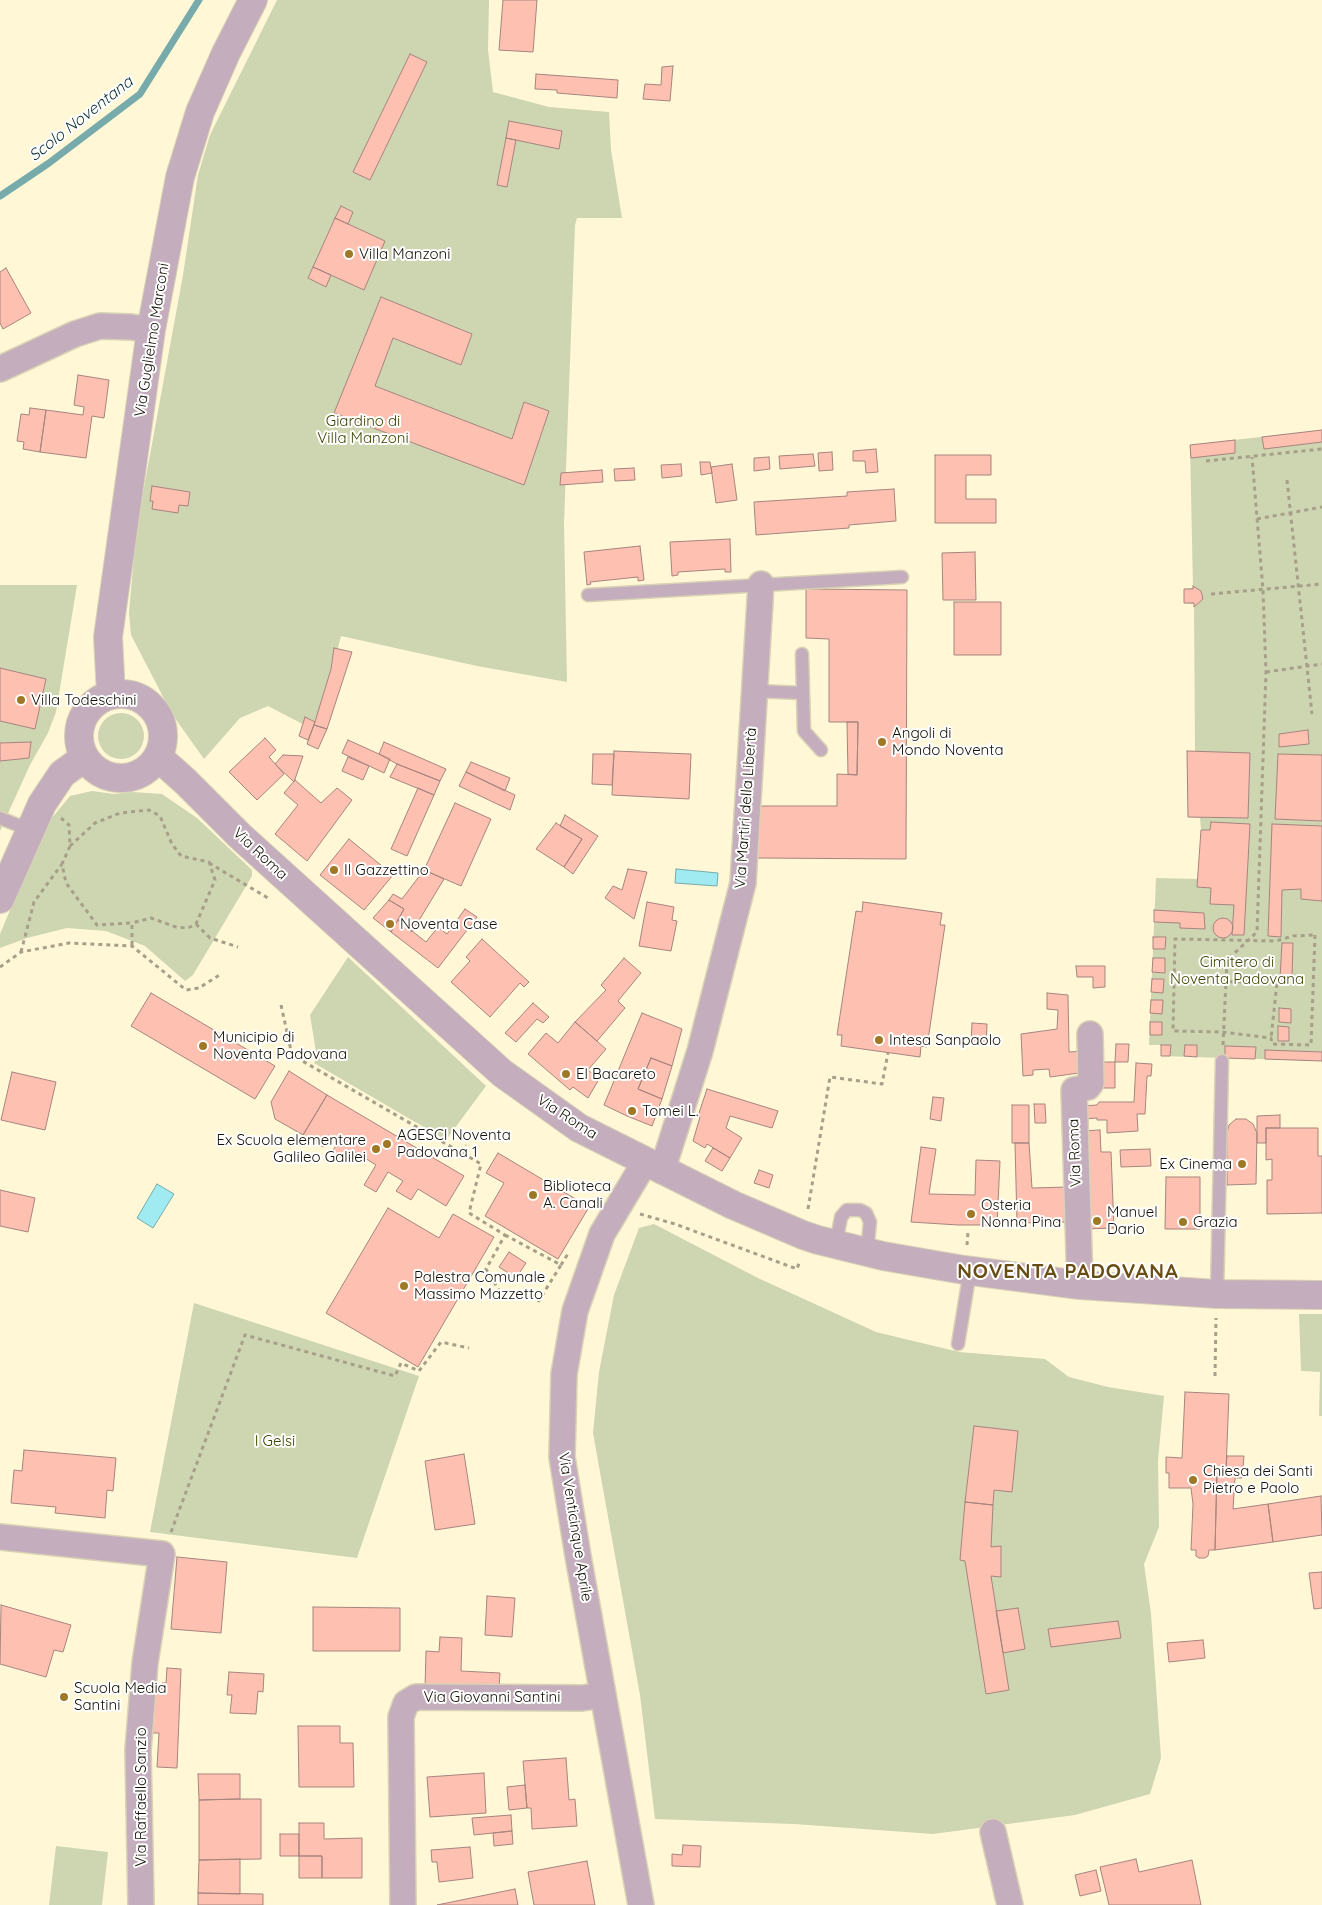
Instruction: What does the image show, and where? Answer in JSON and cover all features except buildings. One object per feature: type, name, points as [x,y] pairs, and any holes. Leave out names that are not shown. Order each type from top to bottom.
[{"type":"street","name":"Via Guglielmo Marconi","points":[[111,694],[108,637],[151,330],[180,177],[197,122],[226,53],[253,0]]},
{"type":"street","points":[[0,370],[75,334],[100,326],[151,330]]},
{"type":"street","name":"Via Martiri della Libertà","points":[[654,1166],[700,1050],[743,883],[761,584]]},
{"type":"street","points":[[125,693],[139,697],[150,705],[159,717],[163,730],[163,744],[158,757],[145,771],[128,778],[115,778],[103,775],[92,768],[84,758],[79,743],[79,727],[85,712],[96,701],[111,694],[125,693]]},
{"type":"street","name":"Via Roma","points":[[158,757],[240,836],[502,1073],[579,1128],[733,1205],[803,1235],[867,1252],[970,1271],[1080,1285],[1217,1294],[1322,1295]]},
{"type":"street","points":[[0,899],[42,804],[62,774],[84,758]]},
{"type":"street","name":"Via Roma","points":[[1080,1285],[1074,1090],[1088,1087],[1091,1083],[1090,1034]]},
{"type":"street","name":"Via Venticinque Aprile","points":[[641,1905],[562,1457],[564,1374],[575,1311],[602,1234],[618,1208],[654,1166]]},
{"type":"street","points":[[0,1537],[162,1554]]},
{"type":"street","name":"Via Raffaello Sanzio","points":[[141,1905],[138,1750],[145,1663],[162,1554]]},
{"type":"street","name":"Via Giovanni Santini","points":[[403,1905],[401,1717],[406,1703],[416,1697],[582,1698],[603,1695]]},
{"type":"street","points":[[993,1832],[1010,1905]]},
{"type":"lane","points":[[588,595],[902,577]]},
{"type":"lane","points":[[802,654],[804,731],[821,750]]},
{"type":"lane","points":[[755,691],[803,693]]},
{"type":"lane","points":[[0,818],[30,830]]},
{"type":"lane","points":[[1217,1294],[1222,1061]]},
{"type":"lane","points":[[836,1244],[841,1217],[847,1210],[860,1210],[866,1213],[870,1222],[867,1252]]},
{"type":"lane","points":[[958,1344],[970,1271]]},
{"type":"path","points":[[1206,460],[1322,449]]},
{"type":"path","points":[[1222,1061],[1227,960],[1257,932],[1266,672],[1263,590],[1252,457]]},
{"type":"path","points":[[1287,480],[1312,714]]},
{"type":"path","points":[[1257,519],[1322,507]]},
{"type":"path","points":[[1210,594],[1322,584]]},
{"type":"path","points":[[1266,672],[1322,664]]},
{"type":"path","points":[[21,952],[34,902],[62,864],[70,846],[95,823],[120,813],[149,810],[160,816],[172,844],[181,856],[209,862],[269,899]]},
{"type":"path","points":[[57,814],[69,825],[70,846]]},
{"type":"path","points":[[62,864],[66,883],[96,925],[132,923],[152,918],[176,928],[188,928],[196,924],[215,880],[209,862]]},
{"type":"path","points":[[132,923],[132,946]]},
{"type":"path","points":[[196,924],[210,938],[238,947]]},
{"type":"path","points":[[1174,980],[1277,983],[1272,1044],[1311,1045],[1315,935],[1293,936],[1276,941],[1175,939],[1174,980],[1173,1030],[1223,1032],[1271,1038]]},
{"type":"path","points":[[0,967],[21,952],[68,943],[132,946],[186,990],[199,988],[221,974]]},
{"type":"path","points":[[281,1005],[292,1055],[481,1164],[469,1213],[505,1236],[561,1265],[538,1302]]},
{"type":"path","points":[[808,1209],[830,1077],[882,1084],[888,1053]]},
{"type":"path","points":[[461,1152],[466,1144]]},
{"type":"path","points":[[618,1208],[675,1224],[797,1269],[803,1252]]},
{"type":"path","points":[[500,1292],[486,1268],[505,1236]]},
{"type":"path","points":[[1214,1376],[1217,1294]]},
{"type":"path","points":[[162,1554],[245,1335],[394,1376],[401,1363],[419,1371],[441,1342],[469,1348]]},
{"type":"green space","name":"Giardino di Villa Manzoni","points":[[277,0],[489,0],[488,50],[493,92],[549,107],[609,112],[611,150],[622,218],[577,218],[575,225],[564,523],[567,682],[477,666],[341,636],[316,731],[268,706],[240,718],[204,759],[172,714],[131,635],[129,613],[134,555],[143,493],[183,275],[198,175],[210,135]]},
{"type":"green space","name":"Cimitero di Noventa Padovana","points":[[1322,430],[1322,1061],[1161,1056],[1161,1045],[1149,1045],[1156,878],[1198,879],[1201,830],[1200,818],[1188,817],[1187,751],[1195,751],[1194,604],[1184,603],[1184,589],[1193,588],[1190,445]]},
{"type":"green space","points":[[0,585],[77,585],[56,712],[48,733],[30,765],[0,831]]},
{"type":"green space","points":[[117,713],[125,713],[134,717],[140,723],[144,736],[140,749],[134,755],[125,759],[117,759],[108,755],[102,749],[98,740],[98,732],[102,723],[108,717]]},
{"type":"green space","points":[[92,791],[114,794],[132,792],[162,794],[197,818],[252,870],[252,876],[193,975],[185,981],[145,946],[106,931],[67,928],[27,938],[0,948],[0,934],[46,825],[70,796]]},
{"type":"green space","points":[[348,957],[486,1086],[446,1140],[314,1063],[317,1058],[310,1015]]},
{"type":"green space","points":[[654,1224],[758,1278],[876,1332],[959,1352],[1045,1359],[1069,1377],[1108,1387],[1164,1396],[1158,1460],[1159,1527],[1144,1564],[1151,1614],[1161,1758],[1150,1794],[1075,1815],[933,1834],[794,1824],[655,1819],[640,1695],[593,1433],[599,1372],[614,1295],[639,1228]]},
{"type":"green space","name":"I Gelsi","points":[[194,1303],[419,1376],[357,1558],[150,1532]]},
{"type":"green space","points":[[1299,1314],[1322,1314],[1322,1416],[1319,1416],[1320,1372],[1301,1371]]},
{"type":"green space","points":[[56,1846],[108,1852],[102,1905],[49,1905]]},
{"type":"water","points":[[676,869],[718,873],[717,886],[675,883]]},
{"type":"water","points":[[157,1184],[174,1194],[153,1228],[137,1218]]},
{"type":"waterway","name":"Scolo Noventana","points":[[0,196],[49,163],[140,94],[199,0]]},
{"type":"place","name":"Villa Manzoni","points":[[349,254]]},
{"type":"place","name":"Villa Todeschini","points":[[21,700]]},
{"type":"place","name":"Angoli di Mondo Noventa","points":[[882,742]]},
{"type":"place","name":"Il Gazzettino","points":[[334,870]]},
{"type":"place","name":"Noventa Case","points":[[390,924]]},
{"type":"place","name":"Intesa Sanpaolo","points":[[879,1040]]},
{"type":"place","name":"Municipio di Noventa Padovana","points":[[203,1046]]},
{"type":"place","name":"El Bacareto","points":[[566,1074]]},
{"type":"place","name":"Tomei L.","points":[[632,1111]]},
{"type":"place","name":"AGESCI Noventa Padovana 1","points":[[387,1144]]},
{"type":"place","name":"Ex Scuola elementare Galileo Galilei","points":[[376,1149]]},
{"type":"place","name":"Ex Cinema","points":[[1242,1164]]},
{"type":"place","name":"Biblioteca A. Canali","points":[[533,1195]]},
{"type":"place","name":"Osteria Nonna Pina","points":[[971,1214]]},
{"type":"place","name":"Manuel Dario","points":[[1097,1221]]},
{"type":"place","name":"Grazia","points":[[1183,1222]]},
{"type":"place","name":"Palestra Comunale Massimo Mazzetto","points":[[404,1286]]},
{"type":"place","name":"Chiesa dei Santi Pietro e Paolo","points":[[1193,1480]]},
{"type":"place","name":"Scuola Media Santini","points":[[64,1697]]},
{"type":"district","name":"NOVENTA PADOVANA","points":[[1068,1272]]}]
